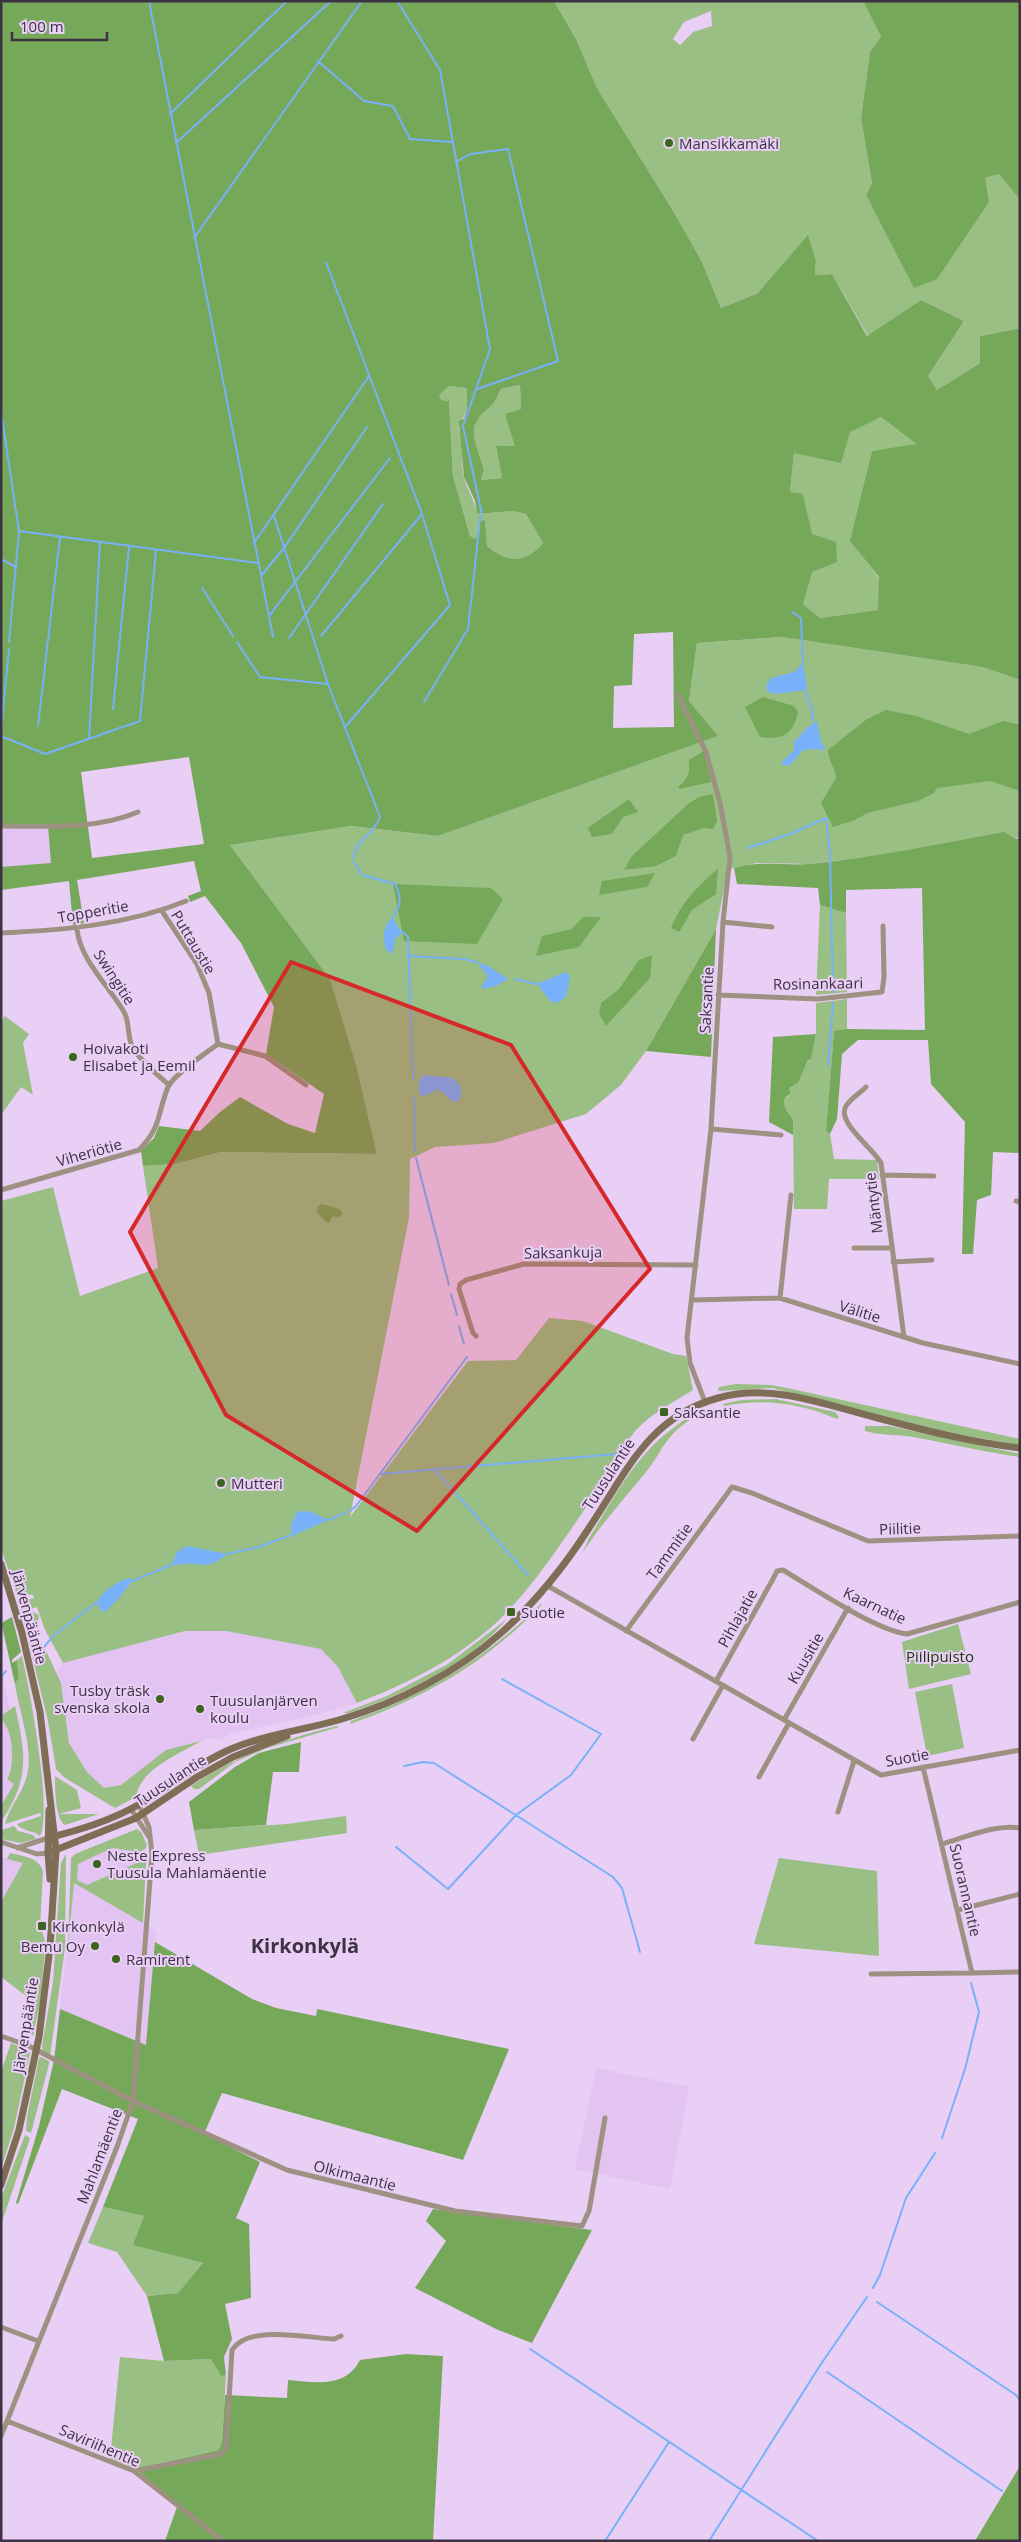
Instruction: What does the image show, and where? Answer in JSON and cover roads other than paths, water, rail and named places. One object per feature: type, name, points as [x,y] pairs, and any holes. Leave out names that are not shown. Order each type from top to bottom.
[{"type":"main road","name":"Tuusulantie","points":[[48,1853],[144,1814],[197,1778],[233,1757],[306,1729],[343,1719],[387,1703],[446,1673],[501,1634],[548,1586],[645,1443],[672,1419],[705,1402],[732,1395],[770,1392],[962,1439],[1020,1448]]},
{"type":"main road","name":"Järvenpääntie","points":[[1,1564],[22,1633],[40,1712],[49,1795],[56,1836],[50,1947],[36,2050],[19,2130],[1,2185]]},
{"type":"main road","name":"Tuusulantie","points":[[48,1838],[90,1827],[131,1809],[217,1756],[275,1734],[306,1729]]},
{"type":"main road","name":"Järvenpääntie","points":[[49,1795],[48,1853],[52,1896]]},
{"type":"street","name":"Saksantie","points":[[678,695],[706,752],[720,803],[730,857],[723,922],[711,1129],[688,1352],[705,1402]]},
{"type":"street","points":[[1,826],[91,825],[118,821],[138,812]]},
{"type":"street","name":"Topperitie","points":[[1,933],[77,929],[162,911],[186,901]]},
{"type":"street","name":"Puttaustie","points":[[162,911],[196,963],[209,993],[218,1044]]},
{"type":"street","points":[[723,922],[772,927]]},
{"type":"street","name":"Rosinankaari","points":[[718,995],[818,999],[882,992],[884,977],[883,926]]},
{"type":"street","name":"Swingitie","points":[[77,929],[78,939],[84,954],[125,1014],[132,1045],[141,1058],[169,1085]]},
{"type":"street","points":[[169,1085],[218,1044],[265,1056],[306,1085]]},
{"type":"street","name":"Viheriötie","points":[[1,1190],[139,1150],[152,1137],[160,1121],[169,1085]]},
{"type":"street","name":"Mäntytie","points":[[866,1087],[845,1107],[844,1114],[846,1122],[876,1153],[881,1163],[904,1337]]},
{"type":"street","points":[[711,1129],[781,1135]]},
{"type":"street","points":[[882,1175],[934,1176]]},
{"type":"street","points":[[780,1298],[791,1195]]},
{"type":"street","points":[[854,1248],[891,1248]]},
{"type":"street","points":[[893,1262],[932,1260]]},
{"type":"street","name":"Saksankuja","points":[[476,1336],[473,1333],[459,1289],[460,1284],[466,1280],[524,1264],[696,1265]]},
{"type":"street","name":"Välitie","points":[[692,1300],[780,1298],[904,1337],[968,1354],[1020,1364]]},
{"type":"street","name":"Piilitie","points":[[732,1487],[752,1493],[868,1541],[1020,1536]]},
{"type":"street","name":"Tammitie","points":[[626,1631],[732,1487]]},
{"type":"street","name":"Kaarnatie","points":[[783,1570],[848,1608],[897,1632],[907,1634],[1020,1602]]},
{"type":"street","name":"Pihlajatie","points":[[716,1681],[773,1578],[778,1571],[783,1570]]},
{"type":"street","name":"Suotie","points":[[548,1586],[881,1775],[1020,1750]]},
{"type":"street","name":"Kuusitie","points":[[759,1777],[848,1608]]},
{"type":"street","points":[[693,1739],[723,1685]]},
{"type":"street","points":[[838,1812],[854,1761]]},
{"type":"street","name":"Suorannantie","points":[[923,1767],[972,1973]]},
{"type":"street","name":"Mahlamäentie","points":[[1,2436],[117,2147],[133,2100],[151,1864],[151,1839],[144,1814],[139,1805]]},
{"type":"street","points":[[131,1809],[151,1839]]},
{"type":"street","points":[[942,1844],[982,1832],[1012,1827],[1020,1828]]},
{"type":"street","points":[[16,1848],[48,1838]]},
{"type":"street","points":[[1,1842],[37,1854],[48,1853]]},
{"type":"street","points":[[958,1910],[1020,1894]]},
{"type":"street","points":[[871,1974],[1020,1972]]},
{"type":"street","name":"Olkimaantie","points":[[1,2036],[36,2050],[133,2100],[287,2170],[455,2211],[582,2226],[589,2211],[606,2118]]},
{"type":"street","points":[[1,2327],[38,2342]]},
{"type":"street","points":[[134,2471],[221,2454],[226,2449],[232,2350],[237,2343],[246,2338],[278,2334],[326,2339],[341,2336]]},
{"type":"street","name":"Saviriihentie","points":[[7,2421],[134,2471],[223,2541]]},
{"type":"water","points":[[803,663],[807,688],[805,690],[776,694],[767,691],[766,686],[771,678],[794,672]]},
{"type":"water","points":[[817,722],[824,751],[819,749],[803,750],[790,765],[783,766],[782,762],[794,750],[794,742],[809,726]]},
{"type":"water","points":[[390,919],[394,920],[399,929],[404,931],[395,939],[394,949],[391,954],[384,943],[386,927]]},
{"type":"water","points":[[477,962],[488,966],[508,979],[496,986],[482,989],[482,985],[487,980],[487,975]]},
{"type":"water","points":[[566,972],[570,976],[566,997],[557,1003],[550,1001],[537,984]]},
{"type":"water","points":[[424,1075],[453,1078],[461,1087],[461,1097],[455,1103],[438,1089],[423,1097],[419,1092],[419,1081]]},
{"type":"water","points":[[297,1512],[312,1512],[328,1520],[292,1536],[291,1525]]},
{"type":"water","points":[[187,1546],[227,1554],[215,1562],[205,1565],[171,1565],[177,1552]]},
{"type":"water","points":[[131,1578],[132,1581],[120,1597],[105,1612],[101,1610],[96,1603],[103,1594],[116,1584]]},
{"type":"waterway","points":[[149,1],[273,637]]},
{"type":"waterway","points":[[170,114],[287,1]]},
{"type":"waterway","points":[[176,143],[331,1]]},
{"type":"waterway","points":[[194,238],[362,1]]},
{"type":"waterway","points":[[397,1],[440,70],[490,349],[463,426],[481,510],[468,629],[424,702]]},
{"type":"waterway","points":[[318,61],[364,101],[393,106],[410,139],[452,142]]},
{"type":"waterway","points":[[456,162],[470,154],[508,149],[558,361],[477,389]]},
{"type":"waterway","points":[[326,262],[422,514],[450,605],[346,726]]},
{"type":"waterway","points":[[254,543],[369,376]]},
{"type":"waterway","points":[[1,411],[19,531],[9,642]]},
{"type":"waterway","points":[[261,576],[284,548],[367,427]]},
{"type":"waterway","points":[[269,616],[390,458]]},
{"type":"waterway","points":[[289,638],[383,504]]},
{"type":"waterway","points":[[321,636],[422,514]]},
{"type":"waterway","points":[[274,516],[328,684],[380,817],[374,828],[361,841],[353,858]]},
{"type":"waterway","points":[[19,531],[258,563]]},
{"type":"waterway","points":[[38,726],[60,537]]},
{"type":"waterway","points":[[89,739],[100,542]]},
{"type":"waterway","points":[[113,709],[129,547]]},
{"type":"waterway","points":[[1,736],[45,754],[140,721],[156,550]]},
{"type":"waterway","points":[[1,559],[16,567]]},
{"type":"waterway","points":[[202,588],[233,636]]},
{"type":"waterway","points":[[792,612],[801,618],[803,663]]},
{"type":"waterway","points":[[237,642],[260,677],[328,684]]},
{"type":"waterway","points":[[1,732],[9,649]]},
{"type":"waterway","points":[[805,690],[814,724]]},
{"type":"waterway","points":[[748,848],[793,833],[826,818],[830,854],[833,992]]},
{"type":"waterway","points":[[354,862],[362,875],[395,884],[400,902],[392,919]]},
{"type":"waterway","points":[[403,932],[408,937],[413,1079]]},
{"type":"waterway","points":[[407,956],[464,959],[477,962]]},
{"type":"waterway","points":[[515,979],[537,984]]},
{"type":"waterway","points":[[828,1066],[833,1003]]},
{"type":"waterway","points":[[414,1097],[415,1151]]},
{"type":"waterway","points":[[416,1158],[449,1285]]},
{"type":"waterway","points":[[451,1294],[457,1315]]},
{"type":"waterway","points":[[459,1326],[464,1344]]},
{"type":"waterway","points":[[350,1511],[356,1506],[467,1357]]},
{"type":"waterway","points":[[380,1474],[616,1454]]},
{"type":"waterway","points":[[435,1470],[528,1575]]},
{"type":"waterway","points":[[328,1520],[345,1513]]},
{"type":"waterway","points":[[227,1554],[259,1547],[291,1535]]},
{"type":"waterway","points":[[132,1581],[171,1565]]},
{"type":"waterway","points":[[34,1652],[44,1647],[54,1635],[96,1603]]},
{"type":"waterway","points":[[1,1677],[6,1671]]},
{"type":"waterway","points":[[396,1847],[448,1889],[516,1815],[571,1775],[601,1734],[502,1679]]},
{"type":"waterway","points":[[404,1766],[423,1762],[434,1763],[613,1877],[622,1888],[640,1952]]},
{"type":"waterway","points":[[942,2138],[965,2069],[979,2012],[971,1983]]},
{"type":"waterway","points":[[873,2288],[880,2275],[906,2198],[935,2153]]},
{"type":"waterway","points":[[709,2541],[819,2367],[867,2297]]},
{"type":"waterway","points":[[877,2302],[1016,2395],[1020,2400]]},
{"type":"waterway","points":[[530,2349],[818,2541]]},
{"type":"waterway","points":[[827,2372],[1002,2491]]},
{"type":"waterway","points":[[605,2541],[669,2442]]},
{"type":"place","name":"Mansikkamäki","points":[[669,143]]},
{"type":"place","name":"Hoivakoti Elisabet ja Eemil","points":[[73,1057]]},
{"type":"place","name":"Saksantie","points":[[664,1412]]},
{"type":"place","name":"Mutteri","points":[[221,1483]]},
{"type":"place","name":"Suotie","points":[[511,1612]]},
{"type":"place","name":"Tusby träsk svenska skola","points":[[160,1699]]},
{"type":"place","name":"Tuusulanjärven koulu","points":[[200,1709]]},
{"type":"place","name":"Neste Express Tuusula Mahlamäentie","points":[[97,1864]]},
{"type":"place","name":"Kirkonkylä","points":[[42,1926]]},
{"type":"place","name":"Bemu Oy","points":[[95,1946]]},
{"type":"place","name":"Ramirent","points":[[116,1959]]},
{"type":"district","name":"Kirkonkylä","points":[[305,1945]]},
{"type":"park label","name":"Piilipuisto","points":[[940,1656]]}]
